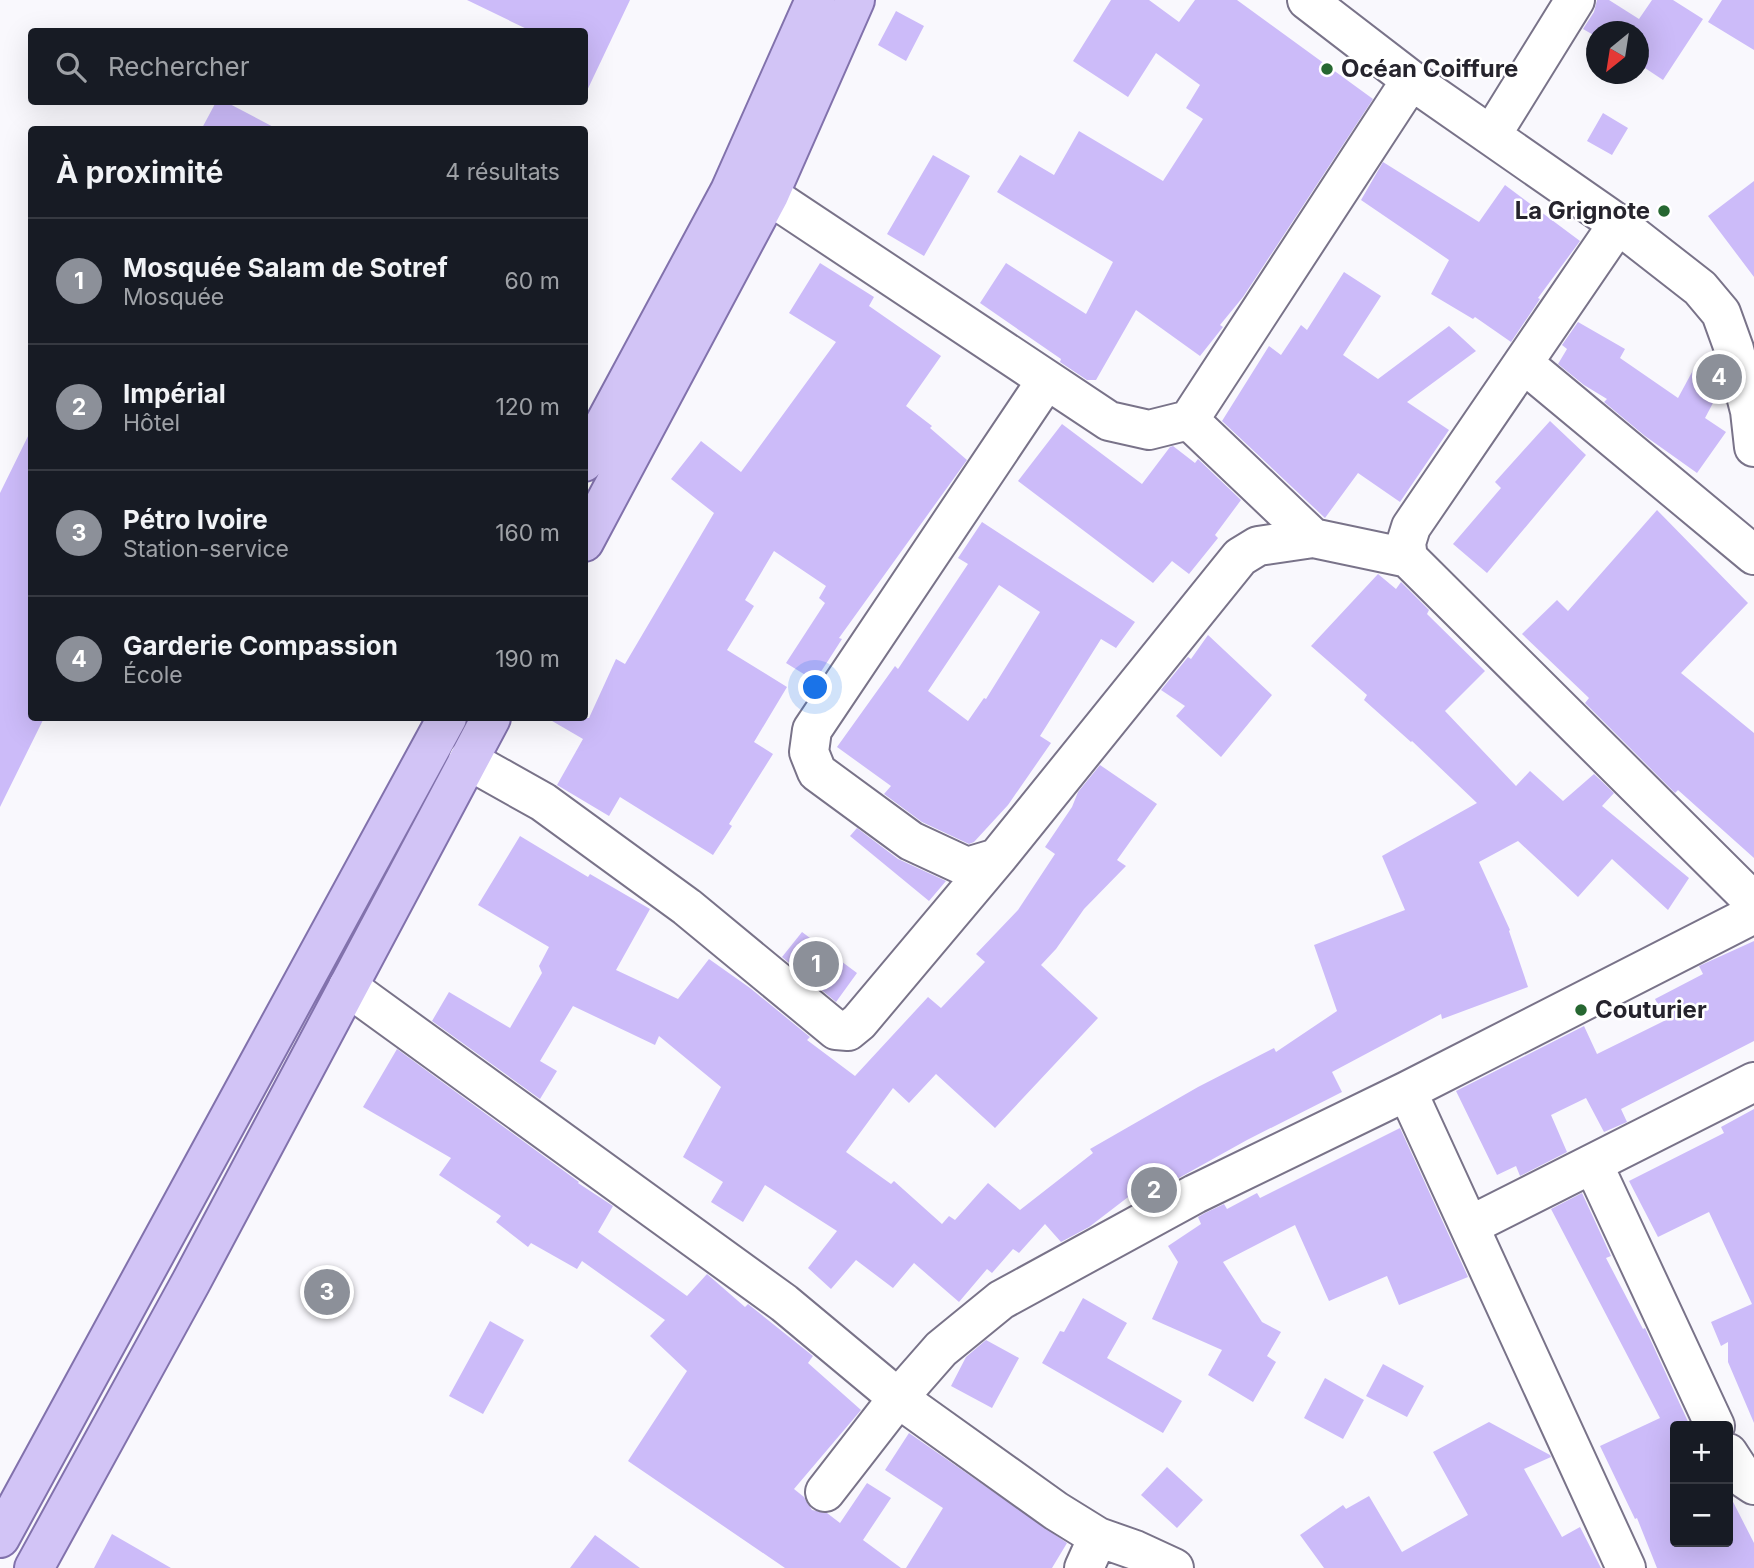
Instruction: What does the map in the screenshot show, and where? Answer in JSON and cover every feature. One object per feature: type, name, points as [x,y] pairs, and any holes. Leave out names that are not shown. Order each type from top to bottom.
[{"type":"main road","points":[[588,455],[730,191],[815,0]]},
{"type":"main road","points":[[588,534],[769,195],[855,0]]},
{"type":"main road","points":[[0,1538],[445,721]]},
{"type":"main road","points":[[33,1568],[197,1270],[489,721]]},
{"type":"street","points":[[1307,0],[1411,80],[1618,224],[1700,288],[1721,313],[1738,362],[1750,411],[1754,446]]},
{"type":"street","points":[[1492,134],[1575,0]]},
{"type":"street","points":[[769,195],[1109,421],[1149,430],[1189,420],[1411,80]]},
{"type":"street","points":[[1408,558],[1406,544],[1411,527],[1618,224]]},
{"type":"street","points":[[1523,363],[1754,555]]},
{"type":"street","points":[[997,858],[967,867],[911,841],[817,772],[809,752],[812,730],[1046,381]]},
{"type":"street","points":[[1189,420],[1313,538]]},
{"type":"street","points":[[468,760],[543,802],[687,907],[835,1030],[848,1031],[997,858],[1240,557],[1258,546],[1313,538],[1408,558],[1754,902]]},
{"type":"street","points":[[825,1492],[898,1398],[941,1349],[1001,1300],[1195,1194],[1407,1091],[1754,914]]},
{"type":"street","points":[[348,987],[784,1303],[898,1398],[1056,1511],[1091,1552],[1135,1550],[1174,1568]]},
{"type":"street","points":[[1469,1226],[1754,1082]]},
{"type":"street","points":[[1407,1091],[1626,1568]]},
{"type":"street","points":[[1593,1164],[1713,1421]]},
{"type":"street","points":[[1733,1461],[1745,1479],[1754,1485]]},
{"type":"building","points":[[467,0],[630,0],[588,89],[588,28],[525,28]]},
{"type":"building","points":[[1111,0],[1149,0],[1179,22],[1195,0],[1237,0],[1373,99],[1243,297],[1220,325],[1223,327],[1200,356],[1136,310],[1096,380],[1087,380],[980,303],[1006,263],[1086,314],[1113,262],[997,192],[1020,155],[1054,175],[1079,131],[1163,181],[1203,119],[1186,108],[1200,85],[1156,53],[1128,97],[1073,61]]},
{"type":"building","points":[[1597,0],[1609,0],[1639,19],[1652,0],[1673,0],[1703,19],[1663,80],[1649,71],[1649,21],[1588,21]]},
{"type":"building","points":[[1722,0],[1754,0],[1754,50],[1708,22]]},
{"type":"building","points":[[896,11],[924,26],[906,61],[878,45]]},
{"type":"building","points":[[214,105],[232,105],[271,126],[203,126]]},
{"type":"building","points":[[1603,113],[1628,128],[1612,155],[1587,141]]},
{"type":"building","points":[[933,155],[970,176],[924,256],[887,234]]},
{"type":"building","points":[[1383,162],[1479,222],[1505,185],[1580,241],[1538,298],[1540,299],[1511,342],[1475,317],[1473,319],[1431,294],[1449,260],[1361,200]]},
{"type":"building","points":[[1754,181],[1754,277],[1708,216]]},
{"type":"building","points":[[820,263],[874,297],[869,306],[941,356],[906,406],[932,426],[930,428],[967,460],[839,638],[842,639],[815,681],[786,663],[825,603],[819,598],[826,586],[774,551],[745,600],[754,606],[727,650],[787,687],[754,742],[773,754],[713,855],[620,797],[609,816],[557,785],[583,739],[552,721],[588,721],[616,659],[625,664],[714,513],[671,479],[701,441],[741,472],[836,342],[789,313]]},
{"type":"building","points":[[1344,272],[1381,296],[1343,355],[1378,379],[1449,326],[1476,351],[1407,402],[1449,430],[1400,502],[1358,473],[1325,518],[1222,421],[1269,346],[1281,355],[1301,325],[1307,330]]},
{"type":"building","points":[[1578,322],[1625,349],[1620,358],[1678,398],[1698,361],[1717,371],[1721,388],[1705,418],[1726,432],[1697,473],[1645,436],[1604,402],[1607,399],[1558,364],[1567,349],[1562,345]]},
{"type":"building","points":[[1550,421],[1586,455],[1487,573],[1453,544],[1501,488],[1495,482]]},
{"type":"building","points":[[1062,424],[1142,484],[1173,446],[1195,463],[1198,459],[1241,500],[1215,535],[1218,538],[1189,574],[1172,561],[1153,583],[1018,481]]},
{"type":"building","points":[[28,436],[28,721],[43,721],[0,807],[0,493]]},
{"type":"building","points":[[1657,510],[1748,603],[1681,673],[1754,733],[1754,858],[1678,790],[1675,793],[1585,703],[1589,698],[1522,634],[1557,600],[1568,611]]},
{"type":"building","points":[[982,522],[1135,622],[1116,648],[1101,639],[1040,736],[1051,743],[1008,805],[974,842],[969,844],[922,822],[884,794],[891,786],[837,747],[895,666],[898,669],[968,564],[958,558]],"holes":[[[999,585],[1040,612],[986,699],[984,698],[968,721],[928,691]]]},
{"type":"building","points":[[1378,574],[1396,589],[1401,582],[1429,610],[1427,614],[1485,671],[1445,711],[1516,786],[1530,771],[1563,801],[1594,774],[1614,793],[1602,806],[1689,878],[1668,910],[1612,859],[1578,897],[1518,841],[1479,862],[1510,930],[1528,987],[1442,1019],[1441,1014],[1332,1072],[1342,1092],[1247,1140],[1141,1199],[1153,1178],[1089,1227],[1061,1242],[1045,1224],[1019,1253],[1013,1249],[992,1273],[987,1269],[959,1302],[914,1263],[893,1288],[856,1260],[831,1289],[808,1268],[837,1231],[765,1185],[743,1222],[711,1202],[723,1182],[683,1157],[721,1087],[659,1036],[655,1045],[573,1006],[540,1061],[557,1071],[540,1099],[432,1021],[449,992],[510,1028],[542,973],[539,966],[549,947],[478,905],[520,836],[588,877],[590,874],[650,909],[616,970],[678,999],[709,959],[750,988],[810,1037],[807,1040],[855,1076],[928,997],[941,1008],[985,962],[976,954],[1018,910],[1055,854],[1045,847],[1072,807],[1078,792],[1100,765],[1157,804],[1117,860],[1126,866],[1084,909],[1056,949],[1041,965],[1098,1018],[995,1128],[936,1074],[909,1103],[893,1088],[846,1152],[891,1184],[894,1181],[942,1224],[949,1216],[955,1220],[988,1183],[1020,1210],[1093,1153],[1090,1149],[1198,1087],[1274,1048],[1276,1052],[1337,1011],[1314,945],[1405,910],[1382,856],[1477,803],[1364,700],[1367,695],[1311,646]]},
{"type":"building","points":[[1208,635],[1272,695],[1221,757],[1176,716],[1185,706],[1161,690],[1188,657],[1191,659]]},
{"type":"building","points":[[857,828],[898,859],[946,881],[929,901],[850,836]]},
{"type":"building","points":[[802,932],[857,973],[836,1002],[782,957]]},
{"type":"building","points":[[1754,941],[1754,1041],[1621,1109],[1627,1122],[1604,1132],[1586,1098],[1551,1115],[1567,1152],[1520,1176],[1516,1166],[1497,1175],[1456,1091],[1584,1026],[1597,1054],[1666,1020],[1655,999],[1703,974],[1699,966]]},
{"type":"building","points":[[397,1049],[613,1206],[598,1232],[687,1296],[707,1274],[745,1307],[748,1304],[813,1356],[808,1363],[861,1410],[794,1489],[804,1497],[812,1510],[827,1513],[840,1523],[867,1483],[891,1498],[863,1540],[901,1568],[785,1568],[628,1461],[687,1371],[650,1336],[665,1320],[582,1261],[577,1269],[531,1243],[528,1247],[496,1222],[501,1216],[439,1175],[451,1158],[363,1107]]},
{"type":"building","points":[[1754,1109],[1754,1423],[1728,1362],[1728,1342],[1721,1346],[1711,1322],[1752,1304],[1709,1212],[1658,1237],[1629,1181],[1724,1133],[1721,1127]]},
{"type":"building","points":[[1400,1128],[1468,1277],[1399,1305],[1387,1276],[1329,1301],[1295,1225],[1223,1262],[1262,1322],[1281,1332],[1267,1356],[1276,1362],[1253,1402],[1208,1375],[1222,1350],[1152,1319],[1178,1262],[1168,1246],[1201,1224],[1198,1217],[1224,1204],[1227,1209],[1257,1193],[1260,1198]]},
{"type":"building","points":[[1582,1193],[1611,1256],[1606,1258],[1643,1329],[1645,1328],[1688,1421],[1670,1421],[1670,1547],[1733,1547],[1733,1502],[1754,1543],[1754,1568],[1657,1568],[1637,1518],[1635,1519],[1600,1446],[1660,1418],[1551,1209]]},
{"type":"building","points":[[1083,1298],[1127,1323],[1107,1358],[1182,1401],[1163,1433],[1042,1363]]},
{"type":"building","points":[[490,1321],[524,1340],[483,1414],[449,1396]]},
{"type":"building","points":[[986,1340],[1019,1358],[992,1408],[951,1386],[966,1357]]},
{"type":"building","points":[[1383,1364],[1424,1386],[1407,1417],[1366,1396]]},
{"type":"building","points":[[1325,1378],[1364,1400],[1343,1439],[1304,1418]]},
{"type":"building","points":[[1489,1422],[1550,1455],[1551,1457],[1524,1469],[1562,1537],[1580,1527],[1601,1568],[1324,1568],[1300,1535],[1343,1505],[1346,1509],[1369,1496],[1402,1552],[1468,1515],[1433,1452]]},
{"type":"building","points":[[909,1433],[1067,1543],[1052,1568],[906,1568],[943,1508],[885,1470]]},
{"type":"building","points":[[1167,1467],[1203,1500],[1177,1528],[1141,1495]]},
{"type":"building","points":[[112,1534],[171,1568],[94,1568]]},
{"type":"building","points":[[595,1535],[640,1568],[570,1568]]},
{"type":"place","name":"Océan Coiffure","points":[[1327,69]]},
{"type":"place","name":"La Grignote","points":[[1664,211]]},
{"type":"place","name":"Garderie Compassion","points":[[1719,377]]},
{"type":"place","name":"Mosquée Salam de Sotref","points":[[816,964]]},
{"type":"place","name":"Couturier","points":[[1581,1010]]},
{"type":"place","name":"Impérial","points":[[1154,1190]]},
{"type":"place","name":"Pétro Ivoire","points":[[327,1292]]}]
